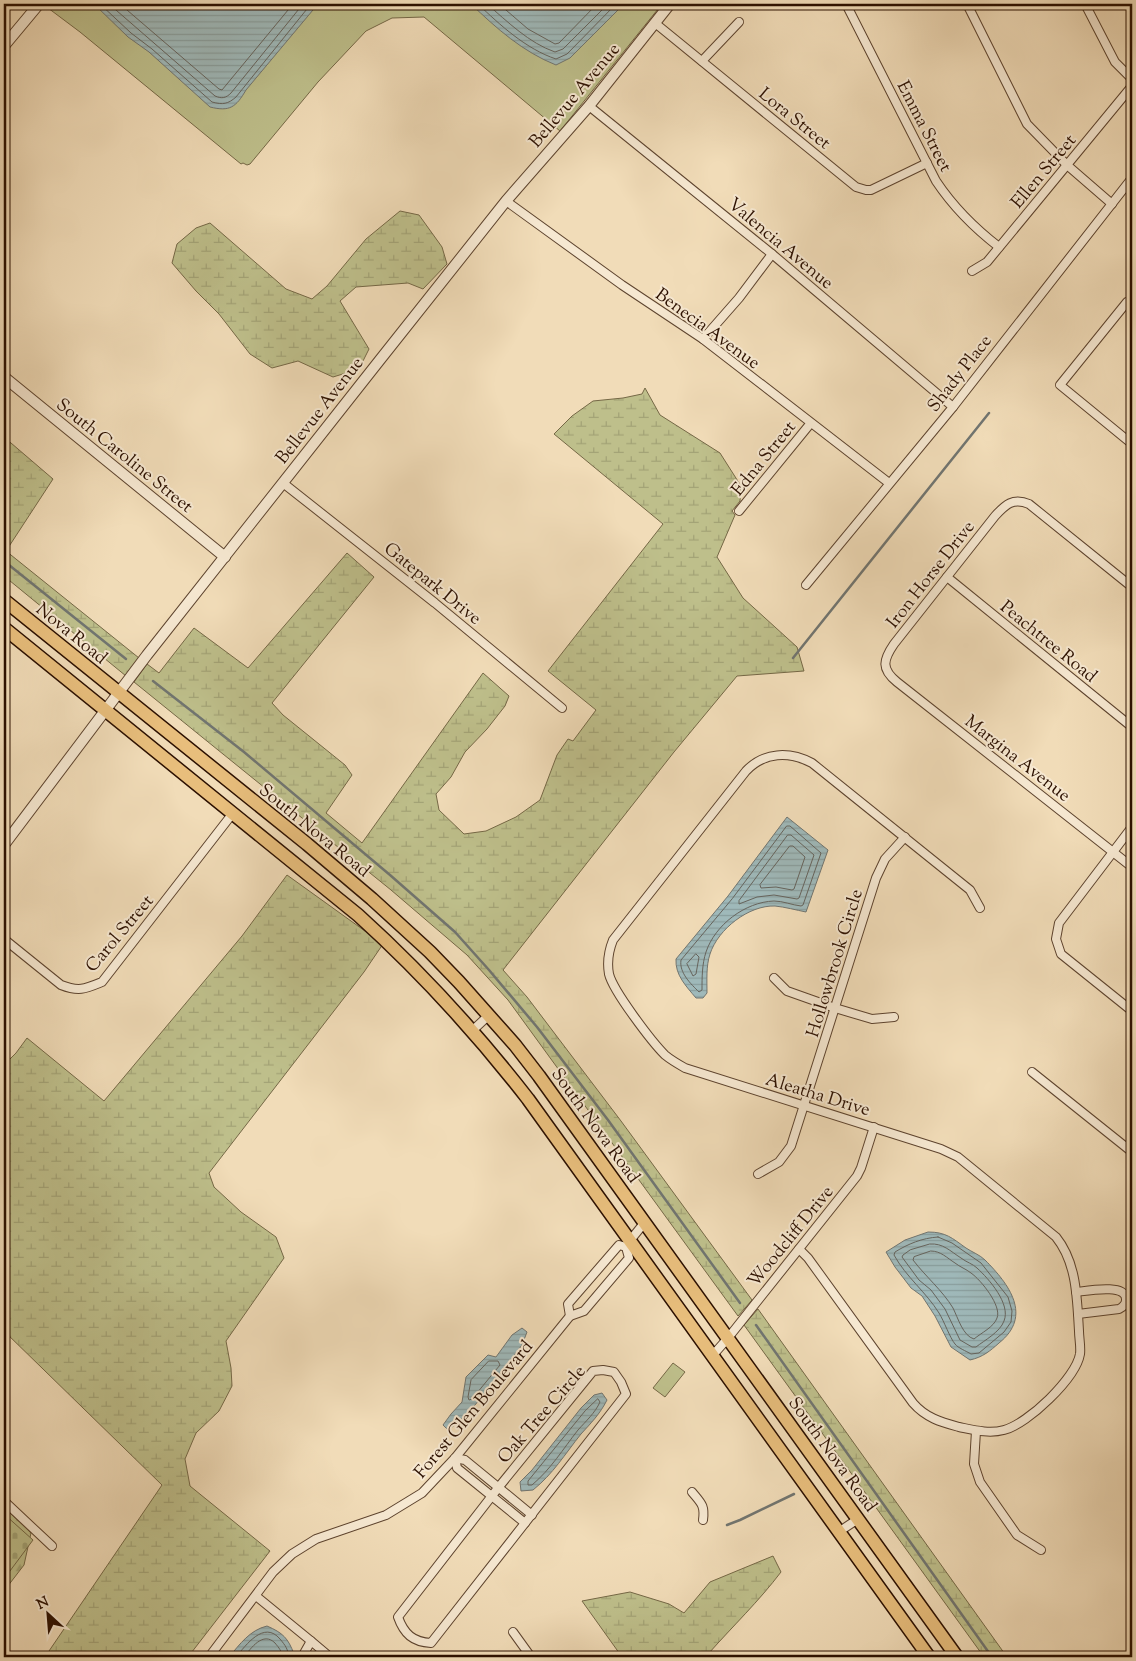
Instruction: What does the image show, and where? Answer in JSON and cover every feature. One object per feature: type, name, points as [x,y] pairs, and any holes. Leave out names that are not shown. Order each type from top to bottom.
[{"type":"main road","name":"Nova Road","points":[[4,600],[119,694]]},
{"type":"main road","points":[[4,628],[336,897],[386,941],[440,994],[473,1030],[528,1099],[628,1244],[712,1355],[929,1657]]},
{"type":"main road","name":"South Nova Road","points":[[119,694],[372,899],[430,952],[489,1015],[539,1076],[957,1657]]},
{"type":"street","points":[[4,46],[39,4]]},
{"type":"street","name":"Bellevue Avenue","points":[[4,844],[147,655],[283,482],[506,202],[589,106],[670,4]]},
{"type":"street","name":"Emma Street","points":[[846,4],[936,181],[951,204],[976,230],[999,247]]},
{"type":"street","points":[[966,4],[1027,124],[1067,166],[1112,204]]},
{"type":"street","points":[[1085,4],[1115,62],[1132,79]]},
{"type":"street","points":[[702,62],[739,22]]},
{"type":"street","name":"Lora Street","points":[[655,23],[860,189],[871,190],[927,163]]},
{"type":"street","name":"Ellen Street","points":[[972,271],[987,262],[1132,86]]},
{"type":"street","name":"Valencia Avenue","points":[[589,106],[772,254],[953,407]]},
{"type":"street","name":"Shady Place","points":[[806,585],[953,407],[1132,178]]},
{"type":"street","name":"Benecia Avenue","points":[[506,202],[703,340],[889,483]]},
{"type":"street","points":[[703,340],[739,298],[772,254]]},
{"type":"street","points":[[1130,304],[1060,386],[1132,444]]},
{"type":"street","name":"South Caroline Street","points":[[4,377],[225,557]]},
{"type":"street","name":"Edna Street","points":[[738,511],[810,424]]},
{"type":"street","name":"Gatepark Drive","points":[[283,482],[435,603],[562,708]]},
{"type":"street","name":"Iron Horse Drive","points":[[887,671],[885,662],[887,653],[995,516],[1011,502],[1020,501],[1029,504],[1132,586]]},
{"type":"street","name":"Peachtree Road","points":[[947,577],[1132,727]]},
{"type":"street","name":"Margina Avenue","points":[[887,671],[897,682],[1132,867]]},
{"type":"street","name":"Aleatha Drive","points":[[799,1249],[808,1258],[918,1409],[941,1422],[976,1431],[999,1431],[1019,1424],[1033,1414],[1070,1375],[1080,1354],[1076,1292],[1071,1263],[1056,1236],[958,1157],[923,1142],[685,1068],[672,1060],[653,1040],[613,985],[608,970],[610,946],[617,932],[740,778],[751,766],[763,758],[774,755],[788,755],[812,763],[970,890],[980,908]]},
{"type":"street","name":"Carol Street","points":[[4,939],[61,985],[83,990],[102,982],[232,814]]},
{"type":"street","points":[[1132,827],[1059,923],[1056,939],[1061,954],[1132,1011]]},
{"type":"street","name":"Hollowbrook Circle","points":[[758,1174],[772,1167],[786,1155],[794,1140],[880,868],[885,859],[905,837]]},
{"type":"street","points":[[774,978],[787,991],[835,1008],[872,1019],[894,1017]]},
{"type":"street","points":[[473,1030],[489,1015]]},
{"type":"street","points":[[1032,1072],[1132,1152]]},
{"type":"street","name":"Woodcliff Drive","points":[[712,1355],[728,1338],[857,1176],[874,1127]]},
{"type":"street","points":[[628,1244],[645,1222]]},
{"type":"street","name":"Forest Glen Boulevard","points":[[209,1657],[274,1572],[292,1554],[316,1539],[386,1515],[422,1493],[454,1458],[570,1316],[584,1311],[629,1258],[628,1244],[619,1245],[568,1304],[570,1316]]},
{"type":"street","points":[[1076,1292],[1118,1290],[1124,1294],[1126,1299],[1124,1305],[1119,1310],[1078,1314]]},
{"type":"street","name":"Oak Tree Circle","points":[[604,1370],[614,1372],[622,1382],[626,1394],[431,1643],[419,1642],[408,1635],[398,1617],[498,1488],[593,1371],[604,1370]]},
{"type":"street","points":[[976,1431],[974,1464],[980,1482],[1017,1535],[1041,1550]]},
{"type":"street","points":[[454,1458],[457,1468],[525,1524]]},
{"type":"street","name":"Oak Tree Circle","points":[[454,1458],[465,1460],[532,1515]]},
{"type":"street","points":[[692,1492],[705,1510],[703,1520]]},
{"type":"street","points":[[4,1501],[52,1546]]},
{"type":"street","points":[[840,1531],[858,1519]]},
{"type":"street","points":[[256,1596],[330,1657]]},
{"type":"street","points":[[512,1632],[531,1657]]},
{"type":"street","points":[[302,1657],[311,1641]]},
{"type":"green space","points":[[45,4],[662,4],[560,131],[424,17],[392,18],[366,31],[318,82],[250,164],[247,165],[241,164]]},
{"type":"green space","points":[[400,211],[419,215],[442,247],[447,264],[423,289],[408,283],[356,287],[340,301],[369,349],[359,369],[333,377],[298,361],[272,368],[250,354],[219,314],[172,263],[177,244],[196,228],[210,223],[286,289],[312,299],[327,286],[366,239]]},
{"type":"green space","points":[[645,388],[660,415],[720,453],[741,486],[740,501],[732,511],[735,515],[717,557],[743,598],[797,647],[804,671],[737,676],[674,752],[503,970],[527,997],[621,1121],[752,1300],[738,1316],[508,1000],[467,955],[391,890],[134,682],[147,664],[159,673],[194,628],[248,668],[347,553],[374,577],[272,703],[283,715],[345,765],[352,775],[326,813],[362,843],[483,673],[509,696],[505,706],[487,729],[465,752],[451,777],[436,794],[439,810],[464,834],[486,831],[516,817],[540,800],[557,755],[568,739],[573,741],[596,710],[548,671],[663,524],[554,434],[572,416],[593,401],[642,394]]},
{"type":"green space","points":[[4,437],[53,479],[6,551],[139,658],[126,676],[4,576]]},
{"type":"green space","points":[[287,875],[383,944],[364,972],[209,1173],[214,1187],[241,1212],[276,1237],[284,1258],[226,1341],[232,1386],[219,1411],[196,1433],[185,1459],[190,1486],[270,1551],[188,1657],[60,1657],[49,1651],[162,1485],[4,1331],[4,1065],[27,1038],[104,1101],[242,936]]},
{"type":"green space","points":[[758,1309],[1007,1657],[984,1657],[744,1325]]},
{"type":"green space","points":[[673,1363],[685,1372],[665,1397],[653,1388]]},
{"type":"green space","points":[[4,1507],[31,1533],[24,1565],[4,1591]]},
{"type":"green space","points":[[4,1514],[33,1540],[4,1579]]},
{"type":"green space","points":[[773,1556],[781,1572],[709,1653],[708,1657],[622,1657],[582,1601],[630,1592],[669,1604],[684,1613],[710,1582]]},
{"type":"water","points":[[94,4],[318,4],[246,90],[239,101],[232,107],[223,109],[210,107],[149,52],[128,37]]},
{"type":"water","points":[[471,4],[624,4],[570,58],[556,65],[521,46]]},
{"type":"water","points":[[787,817],[828,850],[806,912],[779,906],[765,907],[745,914],[736,920],[714,945],[708,963],[707,993],[703,998],[696,998],[679,975],[676,959],[728,896]]},
{"type":"water","points":[[928,1232],[949,1236],[983,1258],[1002,1279],[1014,1300],[1015,1322],[1009,1333],[992,1349],[979,1357],[970,1360],[951,1347],[922,1296],[911,1288],[886,1252],[905,1240]]},
{"type":"water","points":[[522,1328],[527,1332],[522,1345],[478,1402],[448,1430],[443,1425],[462,1402],[466,1377],[488,1355],[496,1357],[512,1335]]},
{"type":"water","points":[[602,1393],[607,1400],[601,1410],[553,1471],[533,1490],[521,1491],[520,1482],[532,1470],[581,1408],[594,1395]]},
{"type":"water","points":[[267,1626],[277,1631],[287,1640],[294,1654],[292,1657],[229,1657],[250,1634]]},
{"type":"waterway","points":[[793,658],[989,413]]},
{"type":"waterway","points":[[4,561],[126,659]]},
{"type":"waterway","points":[[153,681],[244,752],[455,932],[537,1027],[608,1120],[740,1303]]},
{"type":"waterway","points":[[756,1325],[992,1657]]},
{"type":"waterway","points":[[727,1525],[794,1494]]}]
